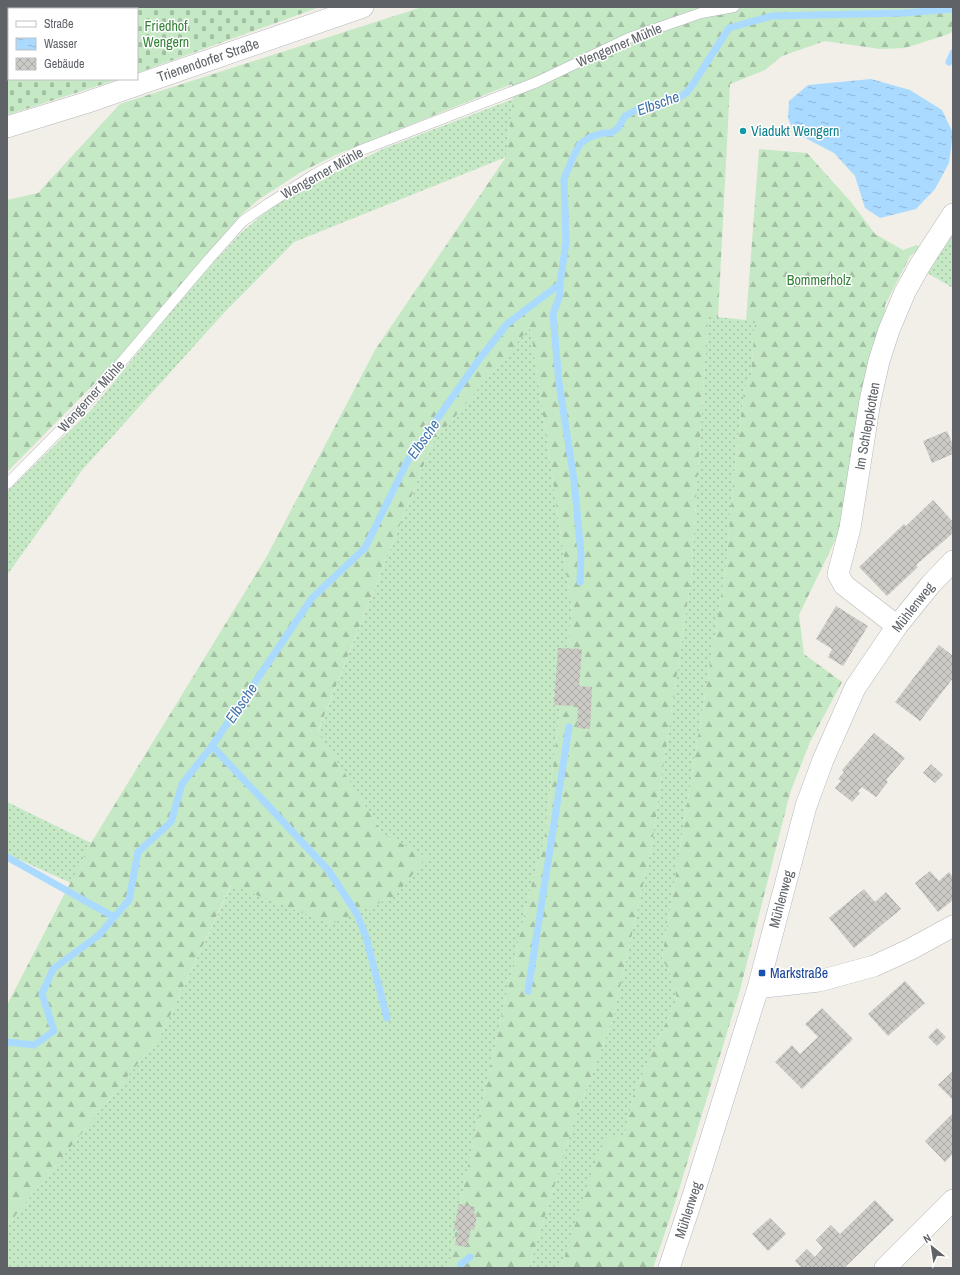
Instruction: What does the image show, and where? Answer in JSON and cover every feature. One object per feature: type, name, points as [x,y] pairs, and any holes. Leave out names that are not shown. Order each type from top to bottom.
[{"type":"street","name":"Trienendorfer Straße","points":[[7,126],[85,103],[364,7]]},
{"type":"street","name":"Im Schleppkotten","points":[[897,626],[844,586],[838,574],[850,528],[870,401],[879,361],[889,330],[905,292],[920,265],[953,214]]},
{"type":"street","name":"Mühlenweg","points":[[669,1268],[758,988],[812,787],[855,688],[897,626],[931,584],[953,561]]},
{"type":"street","points":[[758,988],[819,981],[874,966],[911,949],[953,926]]},
{"type":"street","points":[[885,1268],[953,1200]]},
{"type":"lane","name":"Wengerner Mühle","points":[[7,484],[86,404],[228,237],[243,221],[268,204],[315,174],[360,151],[538,82],[629,38],[701,13],[734,7]]},
{"type":"green space","name":"Friedhof Wengern","points":[[7,7],[320,7],[138,73],[138,8],[8,8],[8,80],[116,80],[7,115]]},
{"type":"green space","points":[[422,7],[953,7],[953,31],[949,34],[905,48],[880,49],[825,41],[782,56],[765,70],[730,84],[718,317],[708,317],[691,578],[651,850],[613,1019],[574,1122],[529,1268],[449,1268],[464,1184],[529,894],[544,841],[572,610],[530,327],[432,444],[318,731],[383,834],[427,857],[395,896],[331,924],[231,885],[161,1035],[7,1226],[7,1005],[91,843],[267,556],[375,350],[506,157],[513,99],[512,84],[340,153],[301,172],[258,200],[237,219],[106,372],[7,472],[7,200],[38,193],[120,104]]},
{"type":"green space","points":[[513,99],[506,157],[294,242],[222,315],[83,469],[7,575],[7,492],[91,410],[193,285],[241,233],[268,210],[305,187],[385,148]]},
{"type":"green space","name":"Bommerholz","points":[[759,149],[807,153],[851,202],[875,234],[903,250],[917,245],[921,248],[910,256],[885,305],[886,326],[841,528],[799,615],[804,654],[842,682],[810,742],[790,793],[740,990],[673,1209],[653,1268],[561,1268],[603,1139],[625,1134],[634,1093],[677,998],[670,974],[662,958],[726,566],[733,483],[744,390],[751,375],[755,321],[746,321]]},
{"type":"green space","points":[[953,229],[953,288],[924,271]]},
{"type":"green space","points":[[708,316],[755,321],[751,375],[744,390],[733,483],[726,566],[662,958],[670,974],[677,998],[634,1093],[625,1134],[563,1261],[561,1268],[529,1268],[574,1122],[613,1019],[651,850],[691,578]]},
{"type":"green space","points":[[530,327],[572,610],[544,841],[529,894],[464,1184],[449,1268],[7,1268],[7,1226],[161,1035],[232,884],[331,924],[427,858],[383,834],[318,732],[432,444]]},
{"type":"green space","points":[[7,802],[91,843],[71,883],[7,854]]},
{"type":"water","points":[[871,79],[910,90],[942,110],[953,133],[949,163],[935,189],[916,209],[880,218],[865,208],[855,176],[834,153],[794,132],[788,118],[789,101],[808,85]]},
{"type":"building","points":[[947,431],[953,445],[953,454],[932,463],[923,441]]},
{"type":"building","points":[[933,500],[953,522],[953,533],[916,565],[918,567],[887,596],[859,567],[904,524],[906,526]]},
{"type":"building","points":[[836,606],[868,626],[843,666],[828,657],[832,649],[816,639]]},
{"type":"building","points":[[939,645],[953,656],[953,678],[920,721],[895,702]]},
{"type":"building","points":[[558,648],[582,649],[579,686],[592,687],[590,729],[577,728],[578,706],[554,705]]},
{"type":"building","points":[[874,733],[905,758],[886,780],[888,782],[876,797],[862,787],[858,791],[860,793],[852,802],[835,788],[841,781],[838,779],[844,772],[842,770]]},
{"type":"building","points":[[931,764],[943,775],[935,783],[923,773]]},
{"type":"building","points":[[930,871],[939,881],[949,872],[953,877],[953,900],[938,912],[915,883]]},
{"type":"building","points":[[864,889],[875,902],[886,892],[901,909],[854,948],[829,918]]},
{"type":"building","points":[[905,981],[925,1003],[888,1036],[868,1014]]},
{"type":"building","points":[[822,1008],[853,1039],[802,1089],[775,1062],[792,1045],[800,1054],[818,1037],[805,1024]]},
{"type":"building","points":[[937,1028],[946,1037],[937,1046],[928,1037]]},
{"type":"building","points":[[953,1071],[953,1100],[938,1085]]},
{"type":"building","points":[[953,1113],[953,1154],[945,1162],[925,1141]]},
{"type":"building","points":[[875,1200],[894,1220],[844,1268],[802,1268],[795,1261],[807,1249],[815,1257],[823,1248],[816,1240],[831,1225],[840,1234]]},
{"type":"building","points":[[459,1204],[475,1207],[474,1214],[477,1215],[474,1230],[471,1229],[467,1247],[455,1245],[458,1230],[454,1229]]},
{"type":"building","points":[[770,1218],[786,1234],[768,1251],[752,1234]]},
{"type":"waterway","name":"Elbsche","points":[[7,1043],[34,1045],[54,1031],[42,994],[53,969],[99,935],[129,900],[138,852],[171,822],[182,784],[212,746],[312,598],[365,548],[408,460],[478,361],[507,324],[560,284],[566,242],[564,179],[580,144],[590,137],[603,133],[611,133],[618,128],[625,116],[640,108],[675,100],[686,93],[729,28],[772,16],[904,13],[953,9]]},
{"type":"waterway","points":[[949,62],[953,53]]},
{"type":"waterway","points":[[560,284],[560,295],[553,314],[559,383],[574,480],[581,554],[580,582]]},
{"type":"waterway","points":[[528,991],[569,727]]},
{"type":"waterway","points":[[212,746],[329,871],[357,914],[366,937],[387,1018]]},
{"type":"waterway","points":[[7,857],[114,917]]},
{"type":"waterway","points":[[461,1268],[461,1264],[470,1257]]},
{"type":"place","name":"Viadukt Wengern","points":[[743,131]]},
{"type":"place","name":"Markstraße","points":[[762,973]]}]
